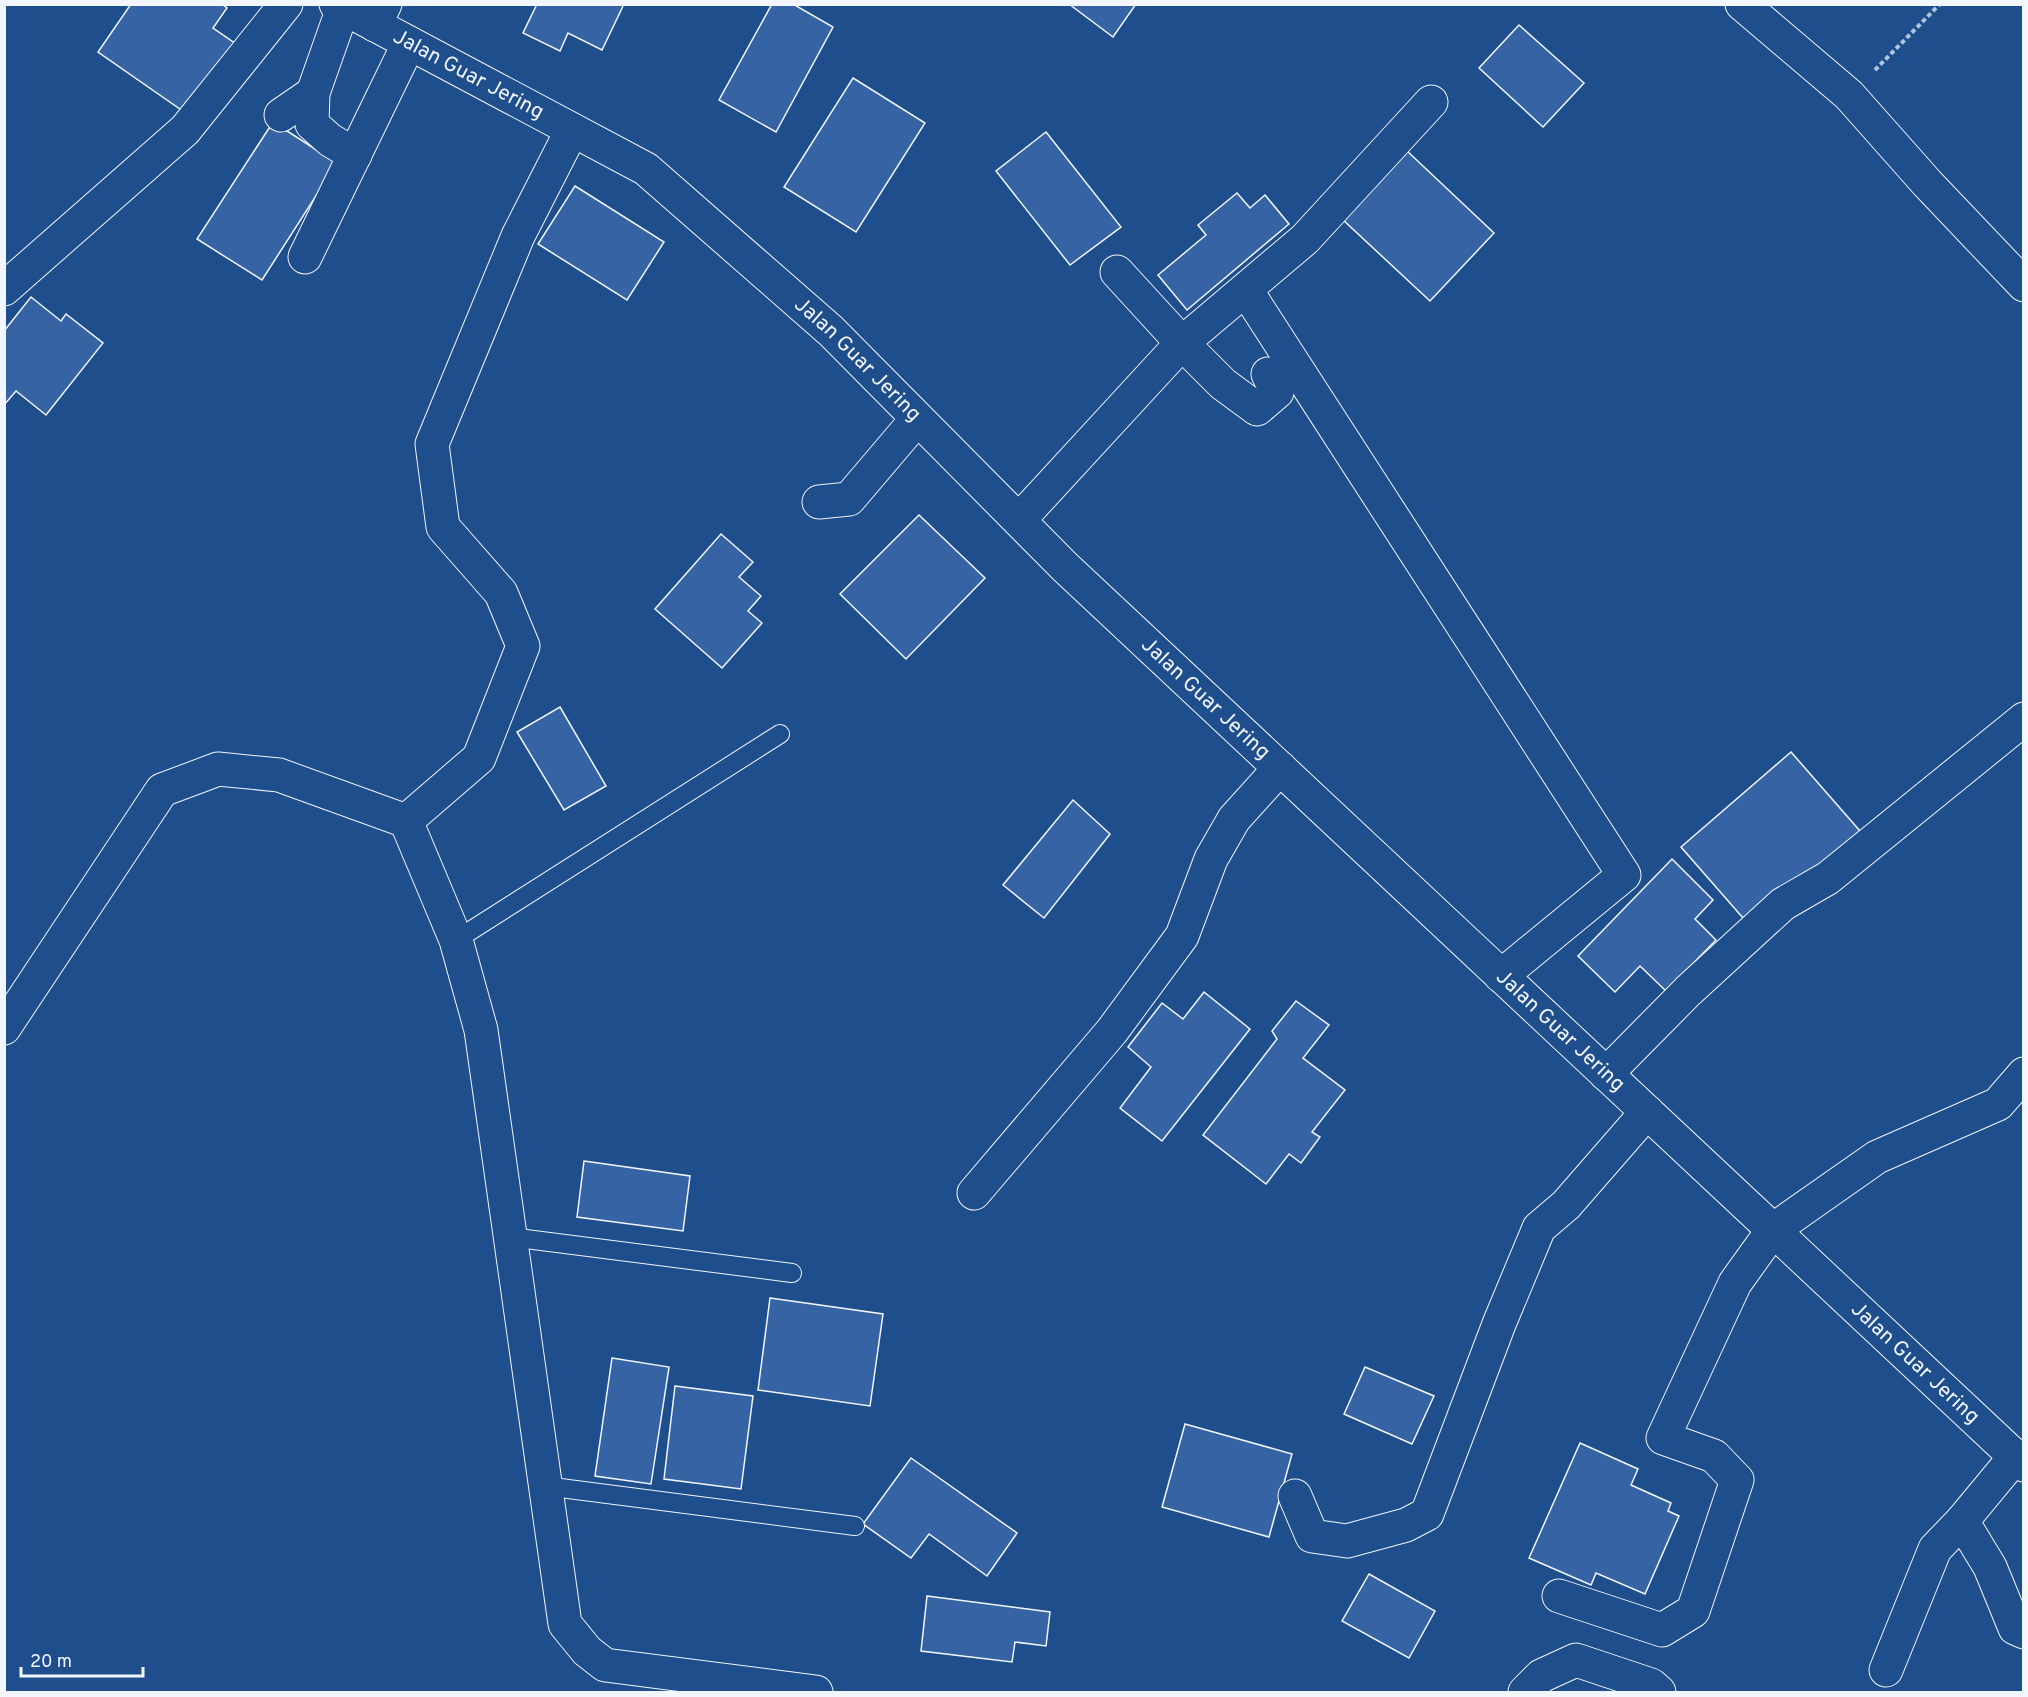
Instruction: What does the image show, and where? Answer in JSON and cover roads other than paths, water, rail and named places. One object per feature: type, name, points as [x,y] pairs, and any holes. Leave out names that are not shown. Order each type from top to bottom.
[{"type":"street","points":[[4,289],[185,130],[286,4]]},
{"type":"street","points":[[1742,4],[1849,95],[1927,183],[2024,285]]},
{"type":"street","points":[[339,6],[313,93],[312,124],[330,140],[355,155]]},
{"type":"street","name":"Jalan Guar Jering","points":[[339,6],[380,15],[409,43],[646,169],[831,331],[1065,567],[2019,1461]]},
{"type":"street","points":[[305,257],[409,43]]},
{"type":"street","points":[[281,116],[313,93]]},
{"type":"street","points":[[1018,520],[1182,344],[1305,239],[1431,102]]},
{"type":"street","points":[[406,821],[479,758],[524,646],[501,592],[443,526],[432,444],[518,236],[572,130]]},
{"type":"street","points":[[1117,272],[1182,344],[1223,384],[1257,409],[1277,392],[1268,374]]},
{"type":"street","points":[[1246,290],[1624,874],[1501,976]]},
{"type":"street","points":[[819,502],[849,499],[917,419]]},
{"type":"street","points":[[1606,1074],[1688,992],[1783,904],[1828,878],[2024,719]]},
{"type":"street","points":[[974,1192],[1112,1031],[1182,936],[1211,859],[1234,819],[1281,768]]},
{"type":"street","points":[[4,1028],[162,790],[218,769],[279,775],[406,821],[456,940],[481,1030],[564,1624],[587,1651],[605,1665],[816,1692]]},
{"type":"street","points":[[1559,1596],[1662,1630],[1693,1611],[1737,1480],[1714,1456],[1663,1438],[1735,1283],[1773,1230],[1877,1157],[1998,1104],[2024,1074]]},
{"type":"street","points":[[1295,1496],[1312,1536],[1347,1541],[1406,1525],[1427,1514],[1499,1324],[1539,1228],[1566,1205],[1647,1112]]},
{"type":"street","points":[[1886,1670],[1935,1549],[2019,1461]]},
{"type":"street","points":[[1962,1521],[1990,1567],[2014,1628],[2024,1632]]},
{"type":"street","points":[[1525,1692],[1541,1676],[1576,1660],[1651,1684],[1659,1692]]},
{"type":"lane","points":[[456,940],[780,734]]},
{"type":"lane","points":[[510,1238],[792,1273]]},
{"type":"lane","points":[[545,1486],[855,1526]]}]
